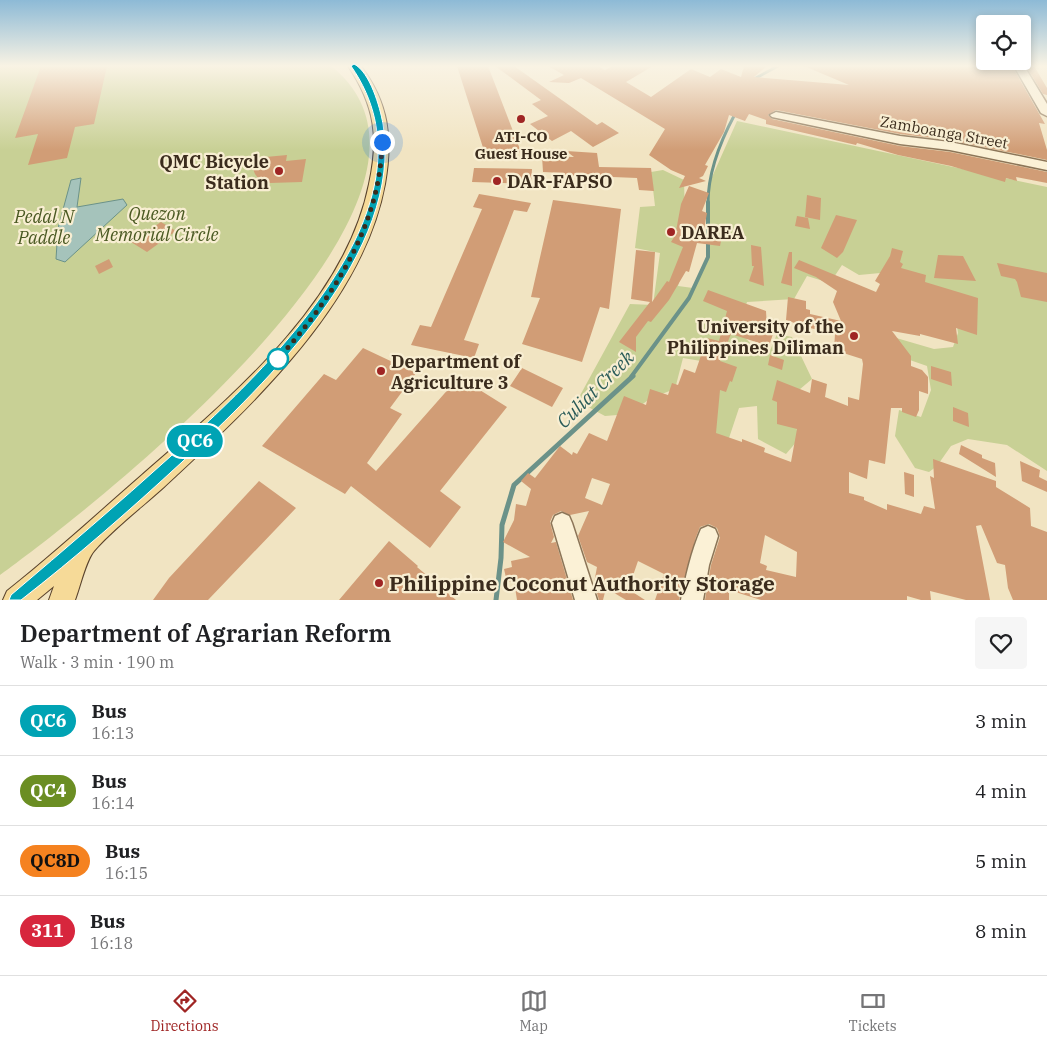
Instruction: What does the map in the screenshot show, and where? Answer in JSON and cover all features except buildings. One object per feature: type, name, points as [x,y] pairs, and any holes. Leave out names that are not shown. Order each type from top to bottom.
[{"type":"main road","points":[[16,600],[161,473],[264,375],[312,318],[346,266],[369,217],[378,186],[382,159],[382,142],[378,111],[372,94]]},
{"type":"main road","points":[[62,600],[84,542]]},
{"type":"street","points":[[1036,94],[1047,113]]},
{"type":"street","name":"Zamboanga Street","points":[[776,115],[900,140],[950,146],[1047,166]]},
{"type":"street","points":[[562,523],[586,600]]},
{"type":"street","points":[[692,600],[699,565],[708,536]]},
{"type":"green space","name":"Quezon Memorial Circle","points":[[0,94],[349,94],[367,122],[361,190],[323,266],[262,343],[189,418],[115,484],[48,539],[0,575]]},
{"type":"green space","points":[[737,121],[1047,187],[1047,471],[1007,445],[968,439],[951,446],[937,466],[929,472],[915,468],[895,436],[899,410],[921,417],[931,390],[927,366],[907,359],[886,335],[934,349],[953,347],[958,333],[953,298],[891,272],[859,275],[842,265],[830,283],[807,276],[794,299],[747,302],[742,318],[728,320],[755,348],[769,353],[777,334],[792,337],[812,379],[793,395],[798,440],[786,454],[758,439],[757,406],[739,408],[726,447],[705,436],[713,363],[683,358],[675,389],[651,398],[629,414],[605,416],[577,401],[630,304],[653,305],[660,253],[635,248],[640,207],[655,206],[651,172],[663,170],[684,180],[686,258],[678,286],[693,288],[708,257],[708,186]]},
{"type":"water","name":"Pedal N Paddle","points":[[81,178],[77,207],[123,199],[127,205],[65,262],[56,259],[58,228],[71,180]]},
{"type":"waterway","name":"Culiat Creek","points":[[708,203],[710,180],[716,157],[735,114]]},
{"type":"waterway","name":"Culiat Creek","points":[[631,377],[689,298],[708,257],[708,203]]},
{"type":"waterway","name":"Culiat Creek","points":[[496,600],[501,558],[502,525],[514,485],[633,376]]},
{"type":"bus line","name":"QC6","points":[[16,600],[124,507],[235,405],[290,346],[312,318],[346,266],[359,241],[376,195],[380,178],[382,142],[378,111],[372,94]]},
{"type":"place","name":"ATI-CO Guest House","points":[[521,119]]},
{"type":"place","name":"QMC Bicycle Station","points":[[279,171]]},
{"type":"place","name":"DAR-FAPSO","points":[[497,181]]},
{"type":"place","name":"DAREA","points":[[671,232]]},
{"type":"place","name":"University of the Philippines Diliman","points":[[854,336]]},
{"type":"place","name":"Department of Agriculture 3","points":[[381,371]]},
{"type":"place","name":"Philippine Coconut Authority Storage","points":[[379,583]]},
{"type":"route","points":[[278,359],[312,318],[330,292],[359,241],[369,217],[380,178],[382,142]]}]
